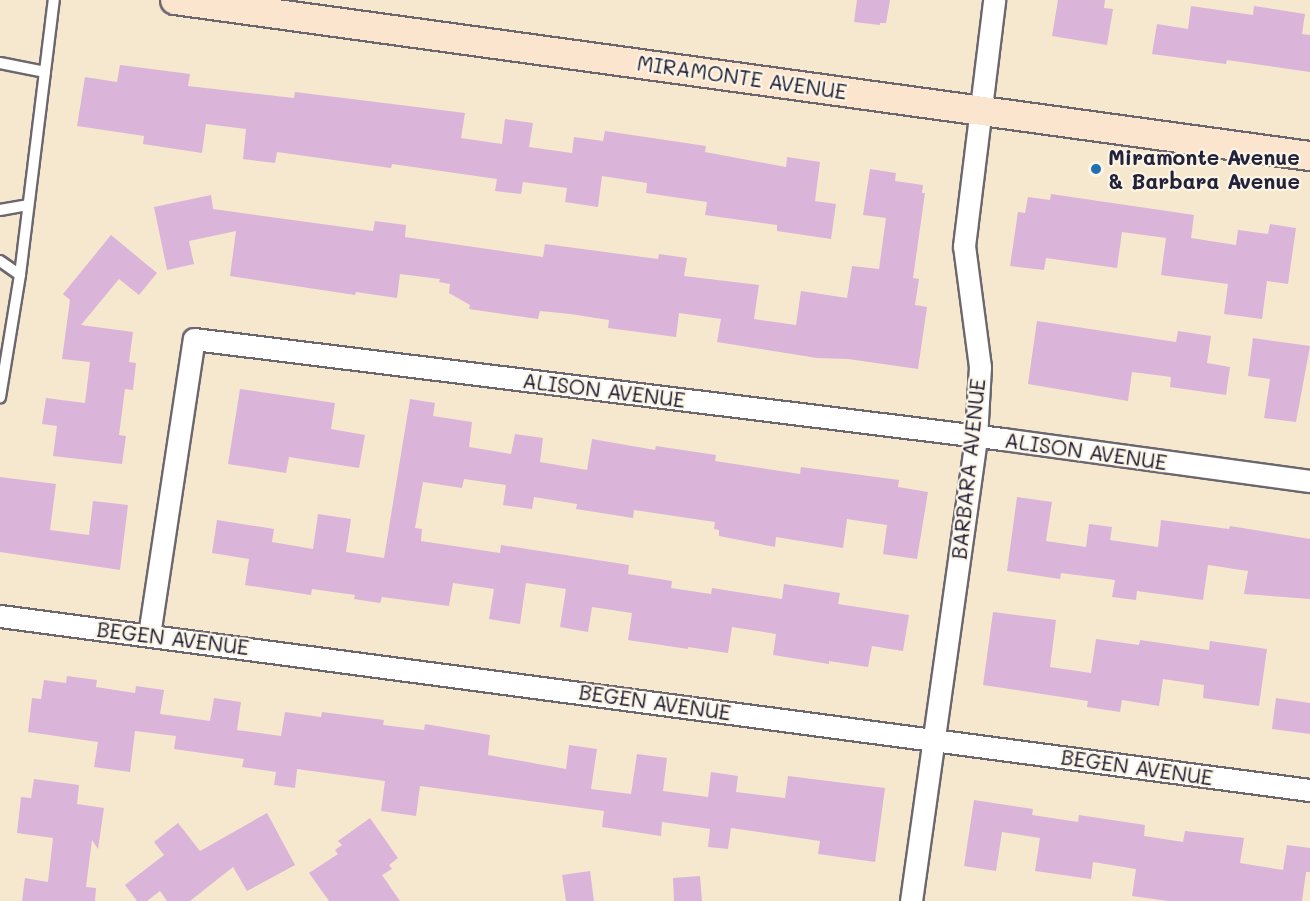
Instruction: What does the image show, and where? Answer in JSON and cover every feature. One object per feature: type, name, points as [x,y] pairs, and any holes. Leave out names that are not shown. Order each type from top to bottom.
[{"type":"main road","name":"MIRAMONTE AVENUE","points":[[175,0],[738,75],[979,111],[1310,156]]},
{"type":"street","name":"BARBARA AVENUE","points":[[911,901],[976,438],[980,367],[964,246],[994,0]]},
{"type":"street","name":"ALISON AVENUE","points":[[149,634],[194,339],[976,438],[1003,439],[1310,481]]},
{"type":"street","name":"BEGEN AVENUE","points":[[0,616],[1310,790]]},
{"type":"lane","points":[[0,397],[20,275],[54,0]]},
{"type":"lane","points":[[0,63],[45,72]]},
{"type":"lane","points":[[0,210],[28,205]]},
{"type":"lane","points":[[0,261],[20,275]]},
{"type":"building","points":[[857,0],[890,0],[886,23],[880,23],[880,25],[854,22]]},
{"type":"building","points":[[1058,0],[1105,0],[1104,8],[1113,9],[1107,45],[1052,36]]},
{"type":"building","points":[[1191,6],[1253,15],[1254,6],[1305,14],[1302,34],[1310,35],[1310,72],[1227,60],[1226,64],[1152,54],[1157,24],[1188,29]]},
{"type":"building","points":[[120,65],[190,74],[188,86],[294,98],[295,92],[465,113],[461,138],[502,144],[505,119],[533,123],[529,147],[572,153],[574,137],[603,141],[605,131],[706,146],[705,152],[786,167],[787,157],[820,162],[815,201],[836,204],[831,239],[777,231],[777,225],[705,215],[707,202],[646,193],[647,183],[602,176],[598,207],[565,202],[567,188],[523,182],[521,194],[495,191],[497,179],[392,164],[391,168],[277,152],[275,163],[243,159],[246,129],[206,124],[202,153],[143,144],[144,136],[77,126],[85,77],[117,82]]},
{"type":"building","points":[[870,169],[896,173],[895,181],[923,185],[922,193],[925,193],[913,278],[919,279],[915,305],[927,307],[918,369],[848,359],[817,358],[717,342],[721,319],[679,313],[676,337],[608,328],[609,320],[570,314],[540,311],[538,319],[469,309],[470,305],[449,293],[450,284],[439,282],[440,279],[400,274],[397,298],[356,292],[355,295],[230,276],[236,231],[189,241],[194,264],[167,270],[154,207],[211,195],[213,209],[373,231],[375,221],[406,225],[405,237],[543,257],[545,244],[658,259],[659,254],[687,258],[684,276],[759,285],[754,319],[796,325],[801,291],[847,298],[852,266],[879,269],[886,218],[863,215]]},
{"type":"building","points":[[1051,194],[1194,215],[1191,238],[1236,245],[1238,230],[1268,234],[1270,224],[1296,228],[1288,284],[1267,281],[1262,319],[1224,314],[1228,284],[1161,275],[1166,238],[1122,232],[1117,268],[1046,258],[1044,270],[1010,266],[1018,212],[1025,213],[1028,197],[1050,200]]},
{"type":"building","points":[[111,235],[157,273],[139,295],[119,279],[81,325],[133,332],[129,362],[136,363],[133,390],[125,389],[119,435],[126,436],[122,464],[53,456],[57,426],[42,424],[46,398],[85,403],[90,362],[62,359],[70,300],[63,294]]},
{"type":"building","points":[[1037,321],[1176,342],[1178,331],[1211,336],[1207,363],[1230,367],[1226,395],[1170,387],[1171,377],[1132,372],[1128,401],[1028,384]]},
{"type":"building","points":[[1253,338],[1310,346],[1296,422],[1264,418],[1270,379],[1248,376]]},
{"type":"building","points":[[240,389],[335,403],[331,429],[365,435],[359,468],[289,457],[286,473],[228,464]]},
{"type":"building","points":[[410,399],[435,403],[433,416],[472,422],[469,447],[511,454],[515,434],[543,438],[540,462],[587,470],[592,439],[655,450],[656,446],[716,455],[715,461],[800,474],[801,467],[899,480],[898,487],[928,492],[917,559],[883,554],[887,525],[847,519],[843,548],[776,537],[775,547],[719,536],[719,530],[714,529],[715,522],[634,510],[633,518],[576,509],[577,504],[534,497],[532,509],[503,505],[506,485],[464,479],[462,488],[423,482],[415,528],[422,529],[421,541],[500,553],[501,545],[629,565],[628,574],[672,581],[671,588],[711,594],[712,588],[782,599],[784,584],[840,593],[838,604],[909,615],[903,651],[872,646],[868,667],[829,661],[829,664],[773,655],[776,634],[732,627],[728,653],[688,647],[688,649],[628,640],[632,613],[592,607],[588,632],[560,627],[566,589],[526,583],[520,624],[489,619],[494,589],[453,583],[449,606],[382,597],[380,603],[354,599],[355,595],[312,589],[311,595],[245,585],[249,559],[212,553],[217,520],[274,529],[272,542],[313,549],[318,514],[351,519],[346,552],[384,558]]},
{"type":"building","points":[[0,477],[56,484],[50,530],[89,535],[93,501],[128,505],[120,570],[0,552]]},
{"type":"building","points":[[1017,497],[1052,502],[1046,541],[1086,547],[1089,524],[1112,527],[1110,540],[1158,547],[1161,520],[1229,529],[1230,526],[1310,539],[1310,599],[1244,594],[1248,571],[1208,565],[1203,600],[1137,591],[1136,600],[1112,597],[1115,580],[1061,573],[1060,579],[1007,571]]},
{"type":"building","points":[[993,612],[1056,620],[1050,667],[1091,673],[1096,639],[1139,645],[1140,640],[1209,650],[1210,641],[1267,649],[1259,706],[1203,698],[1204,685],[1163,679],[1159,706],[1122,700],[1120,712],[1087,707],[1088,701],[983,685]]},
{"type":"building","points":[[67,676],[97,680],[96,687],[135,693],[136,686],[164,690],[160,714],[210,721],[214,698],[241,702],[237,730],[281,736],[285,712],[321,717],[322,712],[384,720],[383,725],[424,730],[425,724],[490,735],[488,755],[566,769],[569,745],[597,749],[591,789],[631,794],[637,754],[667,758],[663,791],[708,797],[711,772],[738,776],[736,792],[785,798],[788,776],[885,788],[875,862],[818,854],[820,841],[731,828],[728,849],[708,847],[710,829],[662,822],[661,836],[602,827],[604,811],[420,786],[416,816],[381,811],[385,781],[297,769],[295,788],[274,785],[276,772],[242,767],[244,759],[174,749],[176,736],[135,731],[130,772],[94,767],[98,742],[28,732],[32,698],[41,699],[44,680],[66,683]]},
{"type":"building","points":[[1276,698],[1310,703],[1310,734],[1272,729]]},
{"type":"building","points":[[34,779],[79,785],[77,804],[104,808],[98,849],[92,840],[86,887],[96,888],[95,901],[22,901],[25,878],[48,882],[53,838],[17,833],[21,797],[31,798]]},
{"type":"building","points":[[974,800],[1033,809],[1032,815],[1078,822],[1079,815],[1145,825],[1144,836],[1183,842],[1185,831],[1244,838],[1240,863],[1283,870],[1287,845],[1310,848],[1310,872],[1306,872],[1302,901],[1168,901],[1132,896],[1136,869],[1093,862],[1091,879],[1035,871],[1040,838],[1002,832],[996,871],[964,866]]},
{"type":"building","points":[[267,813],[295,865],[247,891],[233,867],[190,901],[167,901],[160,891],[147,901],[137,901],[125,885],[164,855],[154,842],[178,823],[200,851]]},
{"type":"building","points":[[370,818],[398,858],[389,865],[392,869],[382,875],[400,901],[329,901],[309,873],[338,854],[335,850],[342,845],[338,841]]},
{"type":"building","points":[[590,871],[594,901],[566,901],[562,875]]},
{"type":"building","points":[[700,876],[702,901],[674,901],[673,878]]},
{"type":"place","name":"Miramonte Avenue & Barbara Avenue","points":[[1096,169]]}]
